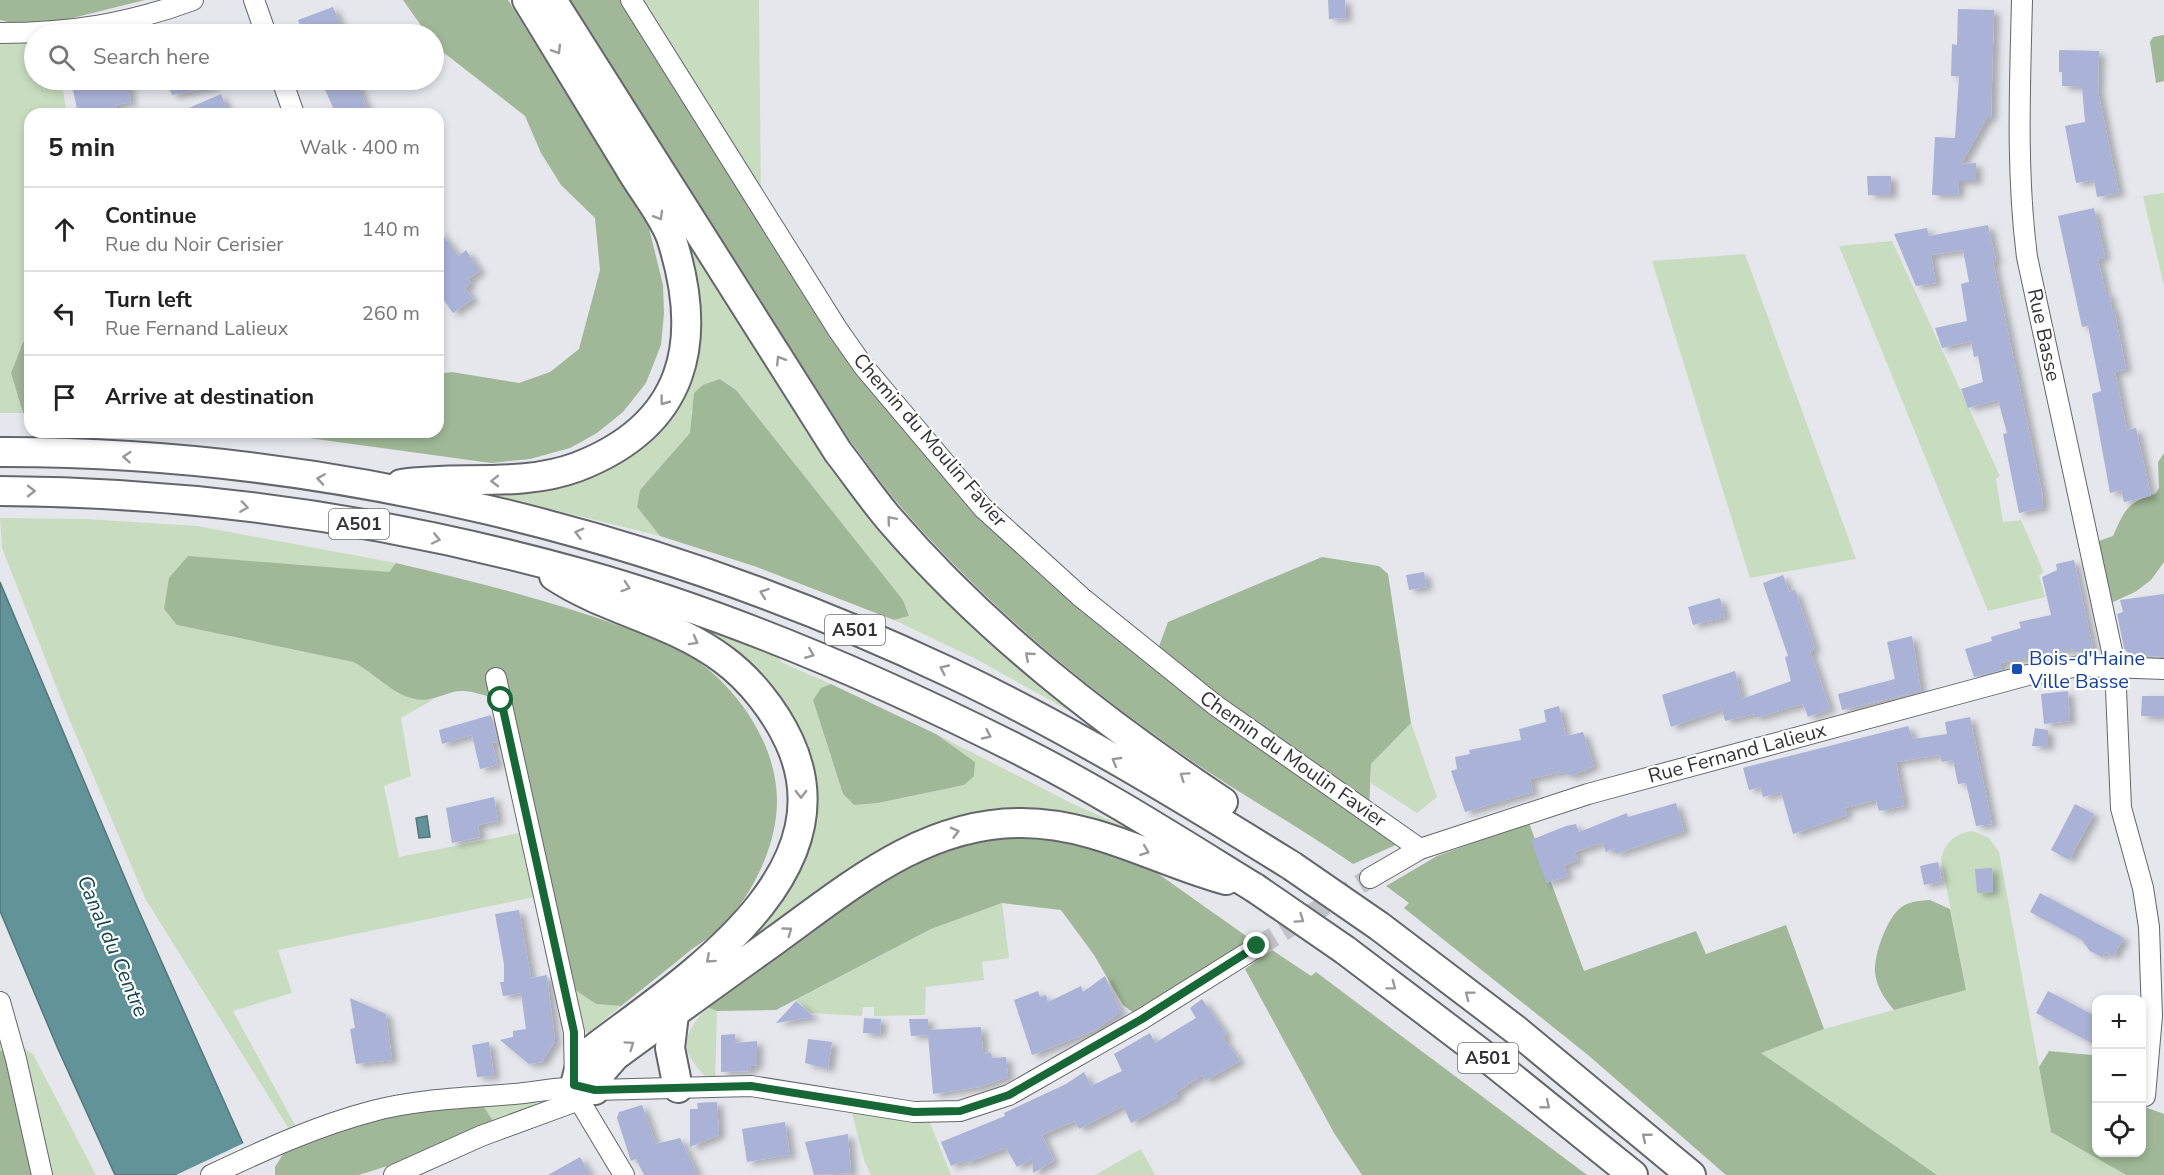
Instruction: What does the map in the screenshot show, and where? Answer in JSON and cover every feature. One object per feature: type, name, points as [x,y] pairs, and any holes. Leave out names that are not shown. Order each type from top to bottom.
[{"type":"highway","points":[[378,488],[430,480],[498,481],[536,477],[576,467],[622,445],[647,423],[670,394],[685,357],[688,324],[670,235],[527,0]]},
{"type":"highway","points":[[552,0],[838,452],[890,520],[969,603],[1060,683],[1182,775],[1263,829],[1292,866]]},
{"type":"highway","name":"A501","points":[[0,452],[52,452],[196,462],[378,488],[494,511],[646,553],[775,597],[865,634],[1032,713],[1201,809],[1292,866],[1379,926],[1516,1030],[1691,1175]]},
{"type":"highway","name":"A501","points":[[0,491],[62,491],[186,499],[372,525],[583,574],[667,600],[845,668],[1018,750],[1180,841],[1255,888],[1345,950],[1494,1063],[1633,1175]]},
{"type":"highway","points":[[530,560],[578,593],[656,622],[697,642],[725,660],[749,683],[781,723],[797,758],[801,779],[801,806],[795,839],[781,875],[762,905],[709,960],[592,1050],[580,1066],[583,1092]]},
{"type":"highway","points":[[583,1092],[608,1062],[874,870],[928,841],[954,831],[1023,822],[1059,827],[1145,850],[1188,870],[1255,888]]},
{"type":"highway","points":[[674,1014],[670,1048],[678,1088]]},
{"type":"street","points":[[108,24],[156,14],[194,0]]},
{"type":"street","points":[[254,0],[262,24]]},
{"type":"street","name":"Chemin du Moulin Favier","points":[[631,0],[864,368],[983,508],[1081,597],[1215,705],[1420,849]]},
{"type":"street","name":"Rue Basse","points":[[2022,0],[2018,157],[2020,206],[2026,257],[2115,665],[2121,808],[2143,888],[2158,1019],[2146,1090]]},
{"type":"street","points":[[0,33],[24,33]]},
{"type":"street","points":[[286,90],[292,108]]},
{"type":"street","name":"Rue Fernand Lalieux","points":[[1370,878],[1420,849],[1608,788],[2028,675],[2080,666],[2115,665],[2164,669]]},
{"type":"street","points":[[496,678],[574,1032],[583,1092],[624,1175]]},
{"type":"street","points":[[211,1175],[294,1137],[374,1110],[418,1103],[536,1092],[751,1086],[914,1112],[960,1111],[1009,1095],[1142,1019],[1257,946]]},
{"type":"street","points":[[0,1002],[16,1059],[42,1175]]},
{"type":"street","points":[[394,1175],[583,1092]]},
{"type":"green space","points":[[0,0],[145,0],[48,24],[24,24],[24,26],[0,20]]},
{"type":"green space","points":[[403,0],[508,0],[649,228],[663,285],[664,313],[661,345],[646,383],[623,412],[597,433],[570,448],[530,459],[491,463],[309,438],[444,438],[444,373],[452,372],[519,383],[550,372],[579,349],[600,270],[595,218],[561,185],[541,153],[525,116],[444,53],[444,24],[420,24]]},
{"type":"green space","points":[[568,0],[631,0],[761,206],[925,441],[1155,657],[1168,622],[1322,557],[1379,566],[1388,574],[1411,723],[1371,764],[1369,813],[1407,840],[1353,864],[1192,761],[1114,705],[1075,675],[1002,611],[933,543],[887,490],[848,438]]},
{"type":"green space","points":[[631,0],[759,0],[761,206]]},
{"type":"green space","points":[[0,33],[24,34],[24,90],[63,90],[66,108],[24,108],[24,342],[11,373],[23,413],[0,413]]},
{"type":"green space","points":[[2164,35],[2164,81],[2156,83],[2150,42],[2153,37]]},
{"type":"green space","points":[[654,184],[831,455],[1136,748],[978,660],[894,620],[909,616],[903,600],[736,390],[721,379],[691,412],[693,423],[690,433],[640,490],[637,507],[660,536],[466,488],[581,476],[693,357]]},
{"type":"green space","points":[[2164,193],[2164,286],[2143,196]]},
{"type":"green space","points":[[1892,241],[2000,476],[1996,479],[2003,522],[2021,520],[2044,573],[2039,575],[2045,597],[1988,611],[1839,246]]},
{"type":"green space","points":[[1745,254],[1856,559],[1750,578],[1652,261]]},
{"type":"green space","points":[[24,342],[24,413],[11,373]]},
{"type":"green space","points":[[720,379],[736,390],[903,600],[909,616],[894,620],[754,566],[660,536],[637,507],[640,490],[690,433],[694,393],[703,385]]},
{"type":"green space","points":[[2164,453],[2164,562],[2151,580],[2135,592],[2113,602],[2106,597],[2093,543],[2113,536],[2132,504],[2155,494],[2159,488],[2158,462]]},
{"type":"green space","points":[[0,518],[85,519],[197,526],[396,563],[389,572],[177,625],[353,662],[398,692],[420,699],[434,699],[401,718],[411,776],[384,786],[399,857],[530,831],[544,895],[278,950],[292,993],[233,1011],[300,1134],[294,1137],[146,900],[67,714],[2,548]]},
{"type":"green space","points":[[188,556],[389,572],[396,563],[482,584],[595,617],[655,638],[694,658],[731,691],[746,711],[769,754],[775,777],[777,801],[773,835],[761,869],[743,901],[718,930],[621,1006],[596,1004],[574,989],[501,700],[465,691],[427,700],[415,699],[390,688],[353,662],[177,625],[164,609],[169,578]]},
{"type":"green space","points":[[670,613],[771,651],[783,663],[831,684],[821,688],[813,700],[843,794],[854,805],[878,803],[964,785],[975,762],[936,734],[1075,805],[1161,842],[715,970],[755,921],[812,775],[807,754],[791,719]]},
{"type":"green space","points":[[831,684],[936,734],[975,762],[974,776],[964,785],[878,803],[854,805],[843,794],[813,700],[821,688]]},
{"type":"green space","points":[[1411,723],[1437,797],[1417,813],[1371,783],[1371,764]]},
{"type":"green space","points":[[1529,823],[1584,971],[1696,931],[1706,954],[1786,925],[1824,1029],[1761,1053],[1937,1175],[1726,1175],[1588,1055],[1404,908],[1409,903],[1386,886],[1437,856]]},
{"type":"green space","points":[[1973,831],[1989,838],[1999,852],[2051,1132],[2126,1175],[1937,1175],[1760,1053],[1824,1029],[1966,990],[1941,859],[1948,843],[1961,834]]},
{"type":"green space","points":[[985,836],[1058,838],[1143,863],[1249,938],[1142,1019],[1123,1005],[1094,955],[1061,910],[1002,903],[931,929],[776,1010],[717,1011],[707,1007],[872,880],[899,865]]},
{"type":"green space","points":[[1930,900],[1950,909],[1966,990],[1894,1010],[1887,1002],[1877,982],[1875,965],[1879,948],[1889,922],[1901,907],[1917,901]]},
{"type":"green space","points":[[1002,903],[1009,958],[982,962],[984,980],[926,987],[925,1015],[874,1016],[874,1007],[863,1007],[862,1016],[811,1013],[796,1000],[931,929]]},
{"type":"green space","points":[[1272,950],[1311,976],[1316,972],[1587,1175],[1362,1175],[1334,1133],[1245,969]]},
{"type":"green space","points":[[574,988],[596,1004],[621,1006],[588,1033],[581,1029],[570,990]]},
{"type":"green space","points":[[0,1002],[11,1039],[33,1054],[96,1175],[42,1175],[16,1059],[0,1050]]},
{"type":"green space","points":[[707,1007],[717,1011],[715,1086],[696,1066],[687,1049],[690,1031]]},
{"type":"green space","points":[[0,1050],[16,1059],[42,1175],[0,1175]]},
{"type":"green space","points":[[2049,1051],[2092,1055],[2092,1156],[2051,1132],[2039,1067]]},
{"type":"green space","points":[[849,1101],[926,1113],[951,1175],[871,1175],[864,1160]]},
{"type":"green space","points":[[536,1102],[536,1107],[496,1125],[481,1103]]},
{"type":"green space","points":[[481,1103],[496,1125],[481,1136],[359,1175],[275,1175],[275,1167],[294,1137],[374,1110]]},
{"type":"green space","points":[[2146,1107],[2164,1114],[2164,1175],[2126,1175],[2095,1157],[2146,1157]]},
{"type":"green space","points":[[1141,1149],[1155,1175],[1095,1175]]},
{"type":"water","name":"Canal du Centre","points":[[0,582],[138,909],[257,1175],[115,1175],[58,1049],[0,911]]},
{"type":"water","points":[[427,816],[430,837],[419,838],[416,818]]},
{"type":"pier","points":[[246,1142],[260,1175],[176,1175]]},
{"type":"building","points":[[1328,0],[1345,0],[1346,18],[1329,19]]},
{"type":"building","points":[[333,7],[340,24],[299,24],[298,20]]},
{"type":"building","points":[[1958,9],[1994,10],[1991,118],[1987,118],[1961,164],[1976,163],[1976,181],[1959,181],[1958,195],[1932,195],[1935,137],[1955,138],[1959,76],[1951,76],[1952,44],[1957,45]]},
{"type":"building","points":[[2059,50],[2099,51],[2098,91],[2119,193],[2097,197],[2094,180],[2076,183],[2065,126],[2085,122],[2082,87],[2062,86],[2062,72],[2059,72]]},
{"type":"building","points":[[73,90],[129,90],[131,102],[116,105],[117,108],[77,108]]},
{"type":"building","points":[[170,90],[198,90],[172,95]]},
{"type":"building","points":[[325,90],[360,90],[367,108],[333,108]]},
{"type":"building","points":[[221,94],[227,108],[189,108]]},
{"type":"building","points":[[1867,176],[1891,176],[1891,195],[1868,195]]},
{"type":"building","points":[[2094,208],[2105,257],[2098,259],[2106,294],[2109,294],[2112,309],[2114,309],[2126,369],[2115,372],[2127,430],[2136,428],[2151,496],[2124,502],[2121,490],[2110,493],[2092,394],[2101,391],[2088,326],[2082,327],[2058,216]]},
{"type":"building","points":[[1988,225],[1996,261],[1993,262],[2042,492],[2043,508],[2019,513],[2003,434],[2007,433],[1998,400],[1968,408],[1961,389],[1983,382],[1978,356],[1974,357],[1971,341],[1942,348],[1935,328],[1967,321],[1961,284],[1969,282],[1963,250],[1931,255],[1936,283],[1916,286],[1894,234],[1927,228],[1929,236]]},
{"type":"building","points":[[444,237],[459,256],[466,250],[480,271],[468,279],[471,283],[465,288],[473,299],[453,313],[444,300]]},
{"type":"building","points":[[2074,560],[2093,648],[2074,653],[2073,649],[2000,663],[2002,670],[1974,677],[1965,649],[1992,641],[1991,637],[2021,628],[2019,622],[2051,615],[2042,577],[2057,570],[2056,564]]},
{"type":"building","points":[[1424,572],[1427,587],[1409,590],[1406,575]]},
{"type":"building","points":[[1783,575],[1789,592],[1795,590],[1815,649],[1810,651],[1830,709],[1808,717],[1803,704],[1755,718],[1754,714],[1725,721],[1722,709],[1671,727],[1662,695],[1735,671],[1742,699],[1791,681],[1785,657],[1788,656],[1763,583]]},
{"type":"building","points":[[2164,594],[2164,657],[2129,654],[2124,648],[2117,614],[2123,612],[2120,600]]},
{"type":"building","points":[[1720,598],[1725,617],[1693,625],[1688,607]]},
{"type":"building","points":[[1912,636],[1921,691],[1842,710],[1838,694],[1895,679],[1887,642]]},
{"type":"building","points":[[2068,691],[2070,721],[2044,724],[2041,694]]},
{"type":"building","points":[[2142,696],[2164,696],[2164,717],[2141,716]]},
{"type":"building","points":[[1559,706],[1566,736],[1583,732],[1594,766],[1572,776],[1561,772],[1530,779],[1533,792],[1465,812],[1451,771],[1457,769],[1455,757],[1470,754],[1469,750],[1521,740],[1519,729],[1546,722],[1544,710]]},
{"type":"building","points":[[491,715],[498,742],[492,743],[498,765],[480,769],[472,735],[442,744],[439,730]]},
{"type":"building","points":[[1970,717],[1992,824],[1976,826],[1966,783],[1958,784],[1953,760],[1942,762],[1940,755],[1896,762],[1904,806],[1879,811],[1876,800],[1845,808],[1847,815],[1793,834],[1781,792],[1763,797],[1760,787],[1749,790],[1743,768],[1746,767],[1908,726],[1913,739],[1947,734],[1945,722]]},
{"type":"building","points":[[2035,728],[2048,730],[2048,747],[2032,746]]},
{"type":"building","points":[[494,797],[498,821],[478,825],[480,837],[452,843],[446,808]]},
{"type":"building","points":[[1676,803],[1684,831],[1616,854],[1614,848],[1606,852],[1602,843],[1575,852],[1578,860],[1564,866],[1568,876],[1546,883],[1531,840],[1566,826],[1576,824],[1579,832],[1627,813],[1628,817]]},
{"type":"building","points":[[2075,804],[2094,814],[2069,860],[2051,850]]},
{"type":"building","points":[[1938,862],[1942,881],[1924,885],[1920,866]]},
{"type":"building","points":[[1992,868],[1993,892],[1977,893],[1975,869]]},
{"type":"building","points":[[2040,893],[2124,938],[2113,957],[2105,952],[2102,957],[2090,951],[2082,940],[2030,912]]},
{"type":"building","points":[[519,910],[531,978],[547,975],[555,1041],[542,1062],[529,1064],[500,1040],[513,1037],[513,1031],[526,1029],[521,993],[503,996],[500,982],[504,982],[504,964],[495,914]]},
{"type":"building","points":[[1105,976],[1121,1012],[1095,1030],[1032,1055],[1014,1000],[1038,991],[1040,997],[1046,995],[1048,1002],[1081,986],[1083,992]]},
{"type":"building","points":[[2048,991],[2092,1014],[2092,1043],[2036,1013]]},
{"type":"building","points":[[350,998],[386,1014],[392,1060],[356,1064],[350,1029],[355,1028]]},
{"type":"building","points":[[1202,999],[1227,1035],[1223,1037],[1240,1061],[1205,1081],[1202,1075],[1176,1093],[1178,1097],[1131,1123],[1123,1106],[1079,1129],[1075,1121],[1042,1135],[1054,1161],[1033,1173],[1032,1159],[1017,1167],[1006,1148],[966,1163],[965,1160],[951,1166],[941,1142],[1005,1116],[1004,1113],[1066,1084],[1084,1072],[1091,1086],[1122,1071],[1114,1054],[1150,1033],[1155,1043],[1196,1018],[1190,1008]]},
{"type":"building","points":[[796,1001],[814,1017],[776,1023]]},
{"type":"building","points":[[864,1018],[881,1019],[880,1034],[863,1033]]},
{"type":"building","points":[[909,1019],[928,1019],[928,1030],[981,1027],[983,1054],[991,1053],[992,1058],[1006,1057],[1008,1077],[979,1087],[933,1094],[928,1035],[911,1036]]},
{"type":"building","points":[[735,1034],[735,1043],[757,1041],[757,1065],[751,1066],[750,1071],[721,1072],[721,1035]]},
{"type":"building","points":[[808,1039],[832,1042],[828,1069],[805,1063]]},
{"type":"building","points":[[489,1042],[494,1076],[477,1077],[472,1045]]},
{"type":"building","points":[[717,1102],[719,1135],[690,1147],[690,1109],[698,1109],[697,1103]]},
{"type":"building","points":[[642,1105],[656,1144],[680,1138],[698,1175],[644,1175],[636,1159],[631,1161],[617,1118],[619,1112]]},
{"type":"building","points":[[785,1122],[790,1155],[747,1162],[742,1129]]},
{"type":"building","points":[[848,1134],[851,1173],[814,1175],[805,1142]]},
{"type":"building","points":[[580,1157],[590,1175],[548,1175]]},
{"type":"tunnel","points":[[1257,947],[1370,878]]},
{"type":"place","name":"Bois-d'Haine Ville Basse","points":[[2017,669]]},
{"type":"route","points":[[501,700],[574,1032],[574,1085],[595,1090],[751,1086],[914,1112],[960,1111],[982,1106],[1009,1095],[1142,1019],[1257,946]]}]
